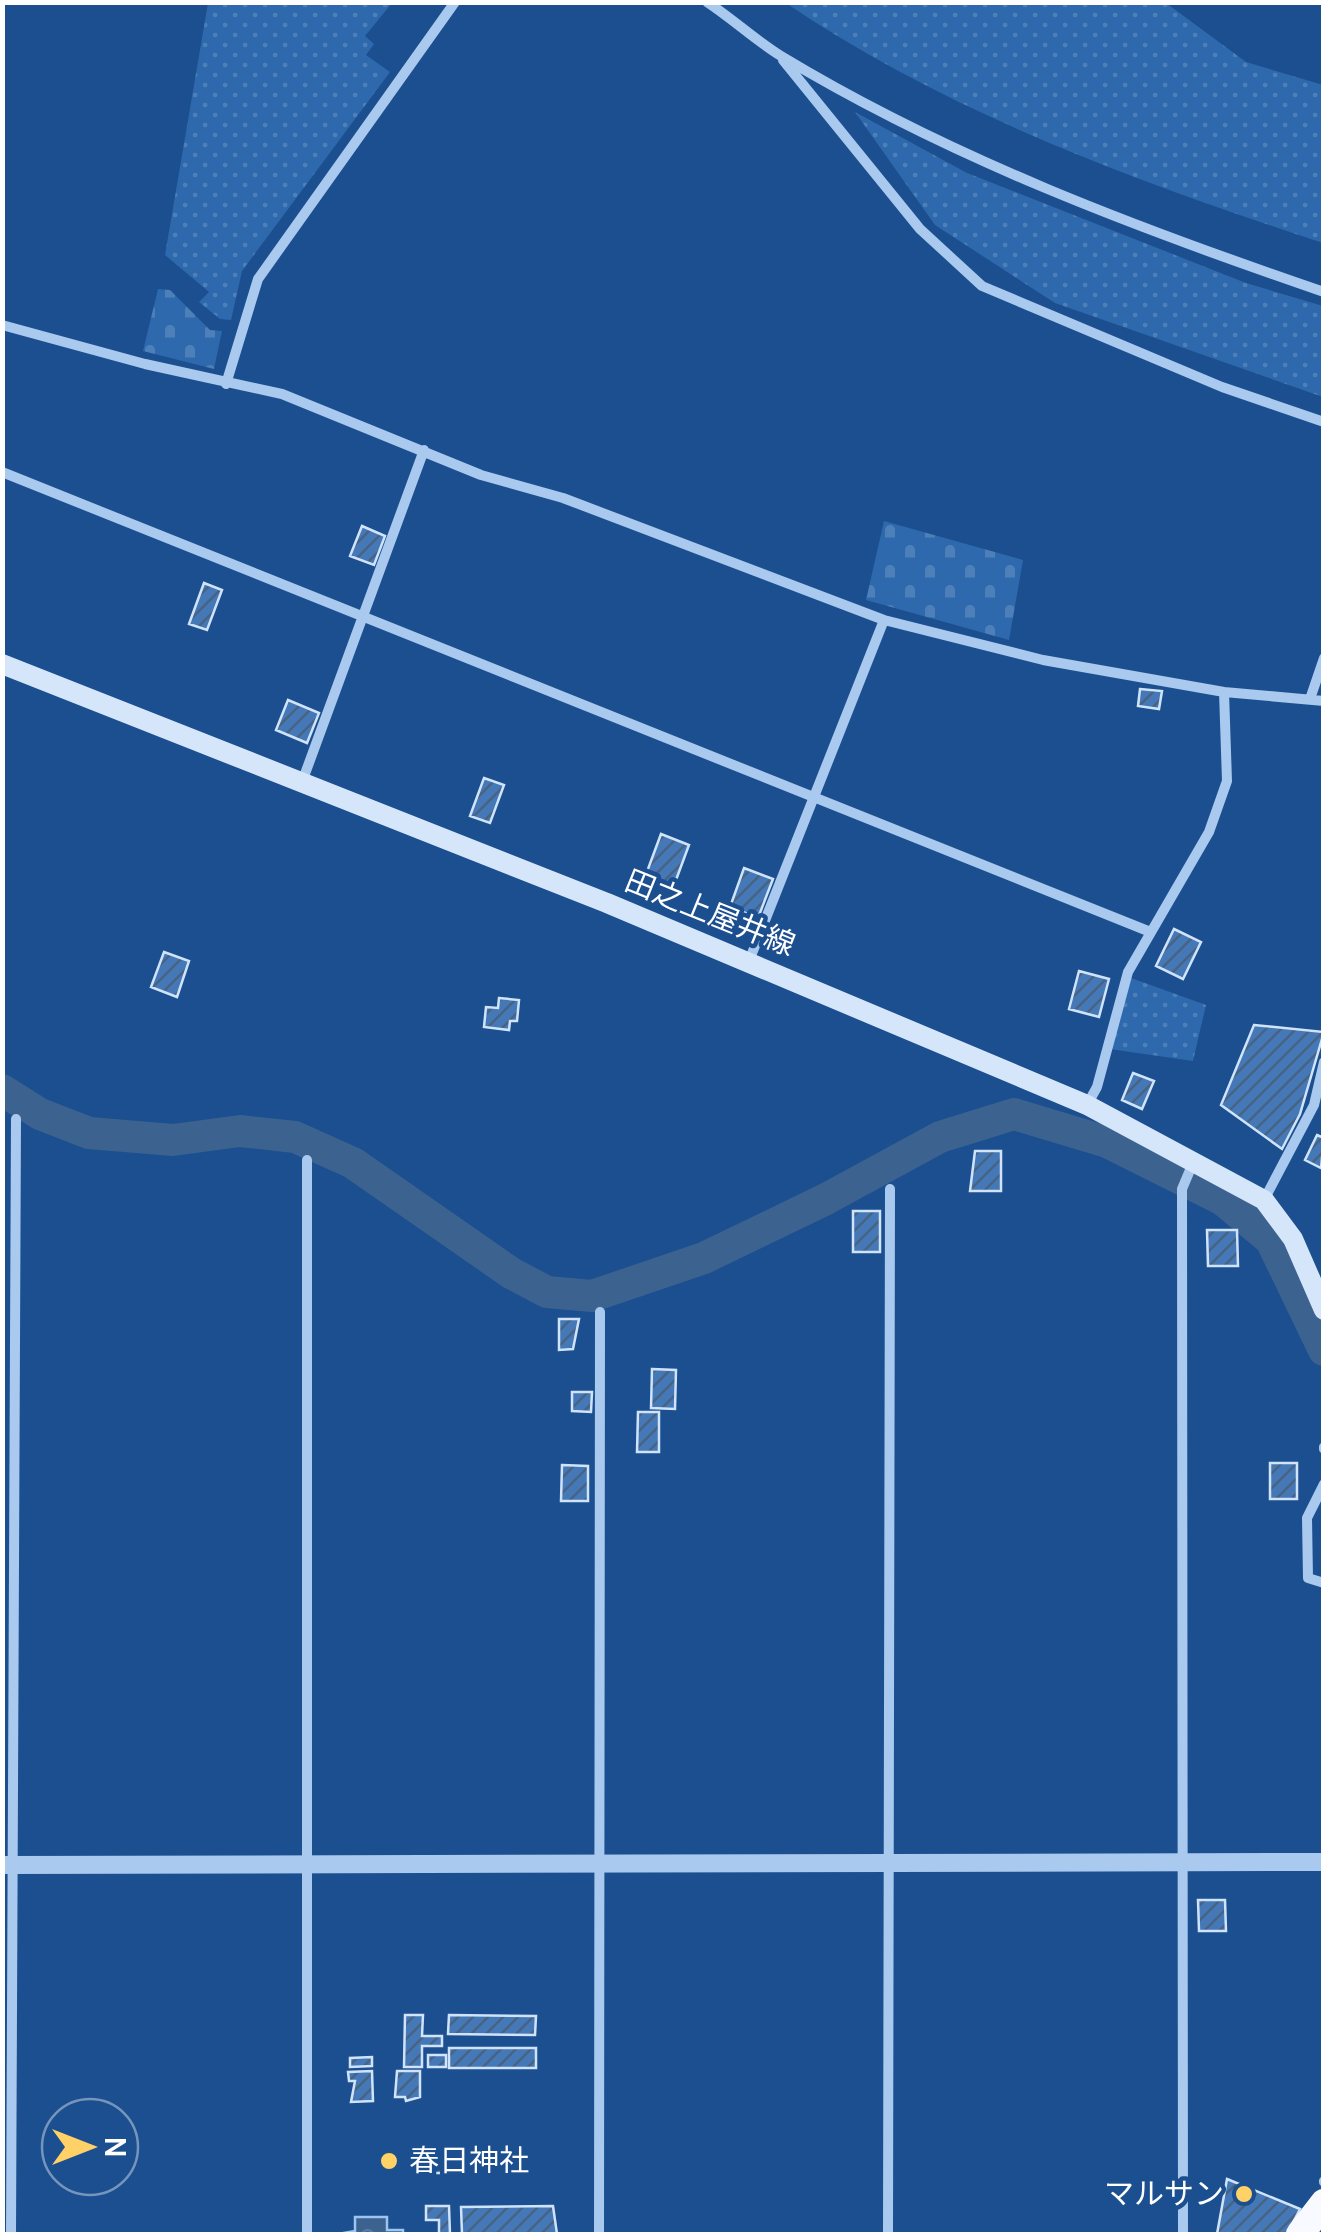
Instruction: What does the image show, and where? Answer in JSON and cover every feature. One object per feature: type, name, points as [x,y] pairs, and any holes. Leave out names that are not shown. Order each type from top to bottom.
[{"type":"highway","points":[[1300,2234],[1324,2203]]},
{"type":"main road","name":"田之上屋井線","points":[[2,664],[749,962],[1088,1105],[1264,1200],[1293,1239],[1324,1310]]},
{"type":"street","points":[[226,384],[258,279],[456,2]]},
{"type":"street","points":[[707,2],[779,55],[974,159],[1179,242],[1324,292]]},
{"type":"street","points":[[779,55],[920,229],[982,286],[1222,387],[1324,422]]},
{"type":"street","points":[[2,325],[226,384],[282,394],[480,475],[563,498],[884,620],[1043,660],[1224,692],[1324,701]]},
{"type":"street","points":[[302,782],[424,450]]},
{"type":"street","points":[[2,472],[1148,931]]},
{"type":"street","points":[[749,962],[884,620]]},
{"type":"street","points":[[1310,699],[1324,658]]},
{"type":"street","points":[[1088,1105],[1097,1086],[1128,972],[1148,931],[1209,832],[1226,781],[1224,692]]},
{"type":"street","points":[[1264,1200],[1314,1105],[1324,1062]]},
{"type":"street","points":[[11,2234],[8,1261],[16,1118]]},
{"type":"street","points":[[307,1160],[307,2234]]},
{"type":"street","points":[[1182,2234],[1182,1188],[1194,1162]]},
{"type":"street","points":[[888,2234],[890,1188]]},
{"type":"street","points":[[599,2234],[600,1312]]},
{"type":"street","points":[[1324,1484],[1307,1518],[1308,1578],[1324,1582]]},
{"type":"street","points":[[8,1865],[1324,1862]]},
{"type":"green space","points":[[208,3],[392,3],[365,36],[374,44],[366,55],[390,72],[242,271],[231,320],[220,319],[199,302],[209,292],[165,255]]},
{"type":"green space","points":[[786,3],[1166,3],[1246,62],[1323,85],[1323,243],[1115,169],[978,111],[848,42]]},
{"type":"green space","points":[[855,112],[967,173],[1246,283],[1323,306],[1323,397],[1055,303],[935,225]]},
{"type":"green space","points":[[158,289],[170,290],[210,330],[222,331],[214,369],[143,351]]},
{"type":"green space","points":[[884,521],[1023,560],[1009,640],[866,600]]},
{"type":"green space","points":[[1131,978],[1206,1005],[1193,1061],[1110,1049]]},
{"type":"water","points":[[355,2217],[387,2217],[387,2230],[403,2230],[403,2234],[338,2234],[355,2231]]},
{"type":"building","points":[[362,526],[385,536],[374,565],[350,556]]},
{"type":"building","points":[[204,583],[222,590],[207,630],[189,624]]},
{"type":"building","points":[[1140,689],[1162,691],[1159,709],[1138,706]]},
{"type":"building","points":[[288,700],[319,713],[307,743],[276,730]]},
{"type":"building","points":[[484,778],[504,785],[490,823],[470,816]]},
{"type":"building","points":[[661,834],[689,845],[673,888],[645,877]]},
{"type":"building","points":[[744,868],[773,879],[758,918],[730,907]]},
{"type":"building","points":[[1174,929],[1201,942],[1183,979],[1156,966]]},
{"type":"building","points":[[164,952],[189,961],[177,997],[151,987]]},
{"type":"building","points":[[1079,971],[1109,979],[1099,1017],[1069,1009]]},
{"type":"building","points":[[499,998],[519,1000],[517,1021],[510,1021],[509,1030],[484,1027],[486,1007],[498,1008]]},
{"type":"building","points":[[1254,1025],[1324,1032],[1300,1114],[1282,1149],[1221,1105]]},
{"type":"building","points":[[1133,1073],[1154,1081],[1142,1109],[1122,1100]]},
{"type":"building","points":[[1317,1135],[1324,1138],[1321,1168],[1305,1160]]},
{"type":"building","points":[[975,1151],[1001,1151],[1001,1191],[970,1191]]},
{"type":"building","points":[[853,1211],[880,1211],[880,1252],[853,1252]]},
{"type":"building","points":[[1207,1230],[1237,1230],[1238,1266],[1208,1266]]},
{"type":"building","points":[[559,1319],[579,1319],[573,1349],[559,1350]]},
{"type":"building","points":[[652,1369],[676,1370],[675,1409],[651,1408]]},
{"type":"building","points":[[572,1392],[592,1392],[591,1412],[572,1411]]},
{"type":"building","points":[[638,1412],[659,1412],[659,1452],[637,1452]]},
{"type":"building","points":[[1270,1463],[1297,1463],[1297,1499],[1270,1499]]},
{"type":"building","points":[[562,1465],[588,1466],[588,1501],[561,1501]]},
{"type":"building","points":[[1198,1900],[1225,1900],[1226,1931],[1199,1931]]},
{"type":"building","points":[[405,2015],[423,2015],[422,2036],[442,2036],[442,2046],[422,2046],[422,2067],[404,2067]]},
{"type":"building","points":[[449,2015],[536,2016],[535,2035],[448,2034]]},
{"type":"building","points":[[449,2048],[536,2048],[536,2068],[449,2068]]},
{"type":"building","points":[[428,2055],[446,2055],[446,2067],[428,2067]]},
{"type":"building","points":[[372,2057],[372,2066],[350,2067],[350,2058]]},
{"type":"building","points":[[372,2071],[373,2101],[351,2102],[355,2081],[349,2081],[348,2072]]},
{"type":"building","points":[[397,2071],[420,2071],[420,2097],[406,2101],[405,2097],[395,2097]]},
{"type":"building","points":[[431,2156],[443,2156],[443,2173],[431,2173]]},
{"type":"building","name":"マルサン","points":[[1227,2179],[1300,2209],[1287,2234],[1217,2234]]},
{"type":"building","points":[[426,2206],[449,2206],[450,2234],[439,2234],[439,2220],[426,2220]]},
{"type":"building","points":[[553,2206],[557,2234],[462,2234],[461,2207]]},
{"type":"waterway","points":[[2,1090],[40,1114],[89,1133],[173,1140],[240,1131],[295,1137],[353,1163],[511,1273],[547,1292],[592,1296],[704,1258],[826,1199],[940,1137],[1014,1114],[1107,1142],[1223,1200],[1271,1240],[1324,1350]]},
{"type":"place","name":"春日神社","points":[[389,2161]]},
{"type":"place","name":"マルサン","points":[[1244,2194]]}]
